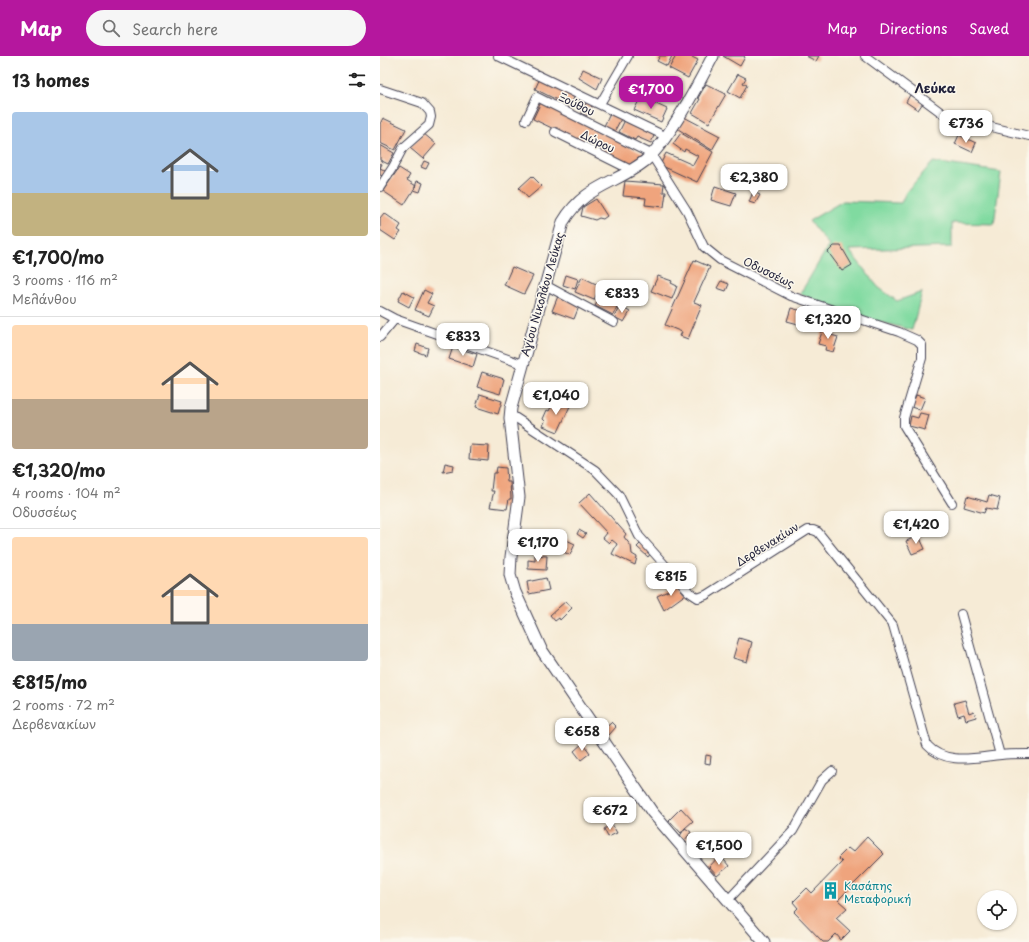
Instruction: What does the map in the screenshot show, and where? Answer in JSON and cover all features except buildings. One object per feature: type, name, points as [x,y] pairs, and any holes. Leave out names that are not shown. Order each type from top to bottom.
[{"type":"main road","name":"Αγίου Νικολάου Λεύκας","points":[[713,56],[691,95],[665,136],[651,154],[631,170],[589,192],[573,206],[563,222],[522,364],[510,414],[519,484],[518,510],[510,568],[515,592],[544,655],[637,792],[672,837],[745,918],[764,942]]},
{"type":"street","points":[[498,56],[516,66],[550,80],[665,136]]},
{"type":"street","points":[[600,104],[628,56]]},
{"type":"street","points":[[865,56],[946,116],[1029,136]]},
{"type":"street","points":[[380,89],[422,103],[426,106],[431,117],[431,122],[426,128],[403,148],[380,187]]},
{"type":"street","name":"Ξούθου","points":[[526,120],[537,96],[651,154]]},
{"type":"street","name":"Δώρου","points":[[555,132],[631,170]]},
{"type":"street","name":"Οδυσσέως","points":[[651,154],[687,211],[704,246],[720,260],[791,296],[899,332],[917,340],[922,345],[922,358],[904,418],[904,426],[952,503]]},
{"type":"street","points":[[545,285],[614,322]]},
{"type":"street","points":[[380,311],[395,320],[522,364]]},
{"type":"street","points":[[380,337],[395,320]]},
{"type":"street","name":"Δερβενακίων","points":[[510,414],[595,470],[619,495],[639,536],[689,592],[698,598],[706,595],[808,530],[818,532],[892,625],[927,745],[933,752],[957,758],[986,758],[1000,755],[1029,754]]},
{"type":"street","points":[[961,614],[1000,755]]},
{"type":"street","points":[[728,900],[793,831],[822,780],[832,771]]},
{"type":"green space","points":[[933,162],[1001,172],[994,224],[952,223],[952,247],[849,250],[878,287],[897,301],[922,292],[912,330],[852,315],[800,294],[829,245],[809,221],[843,201],[901,203],[906,192]]},
{"type":"place","name":"Κασάπης Μεταφορική","points":[[831,891]]},
{"type":"district","name":"Λεύκα","points":[[935,87]]}]
